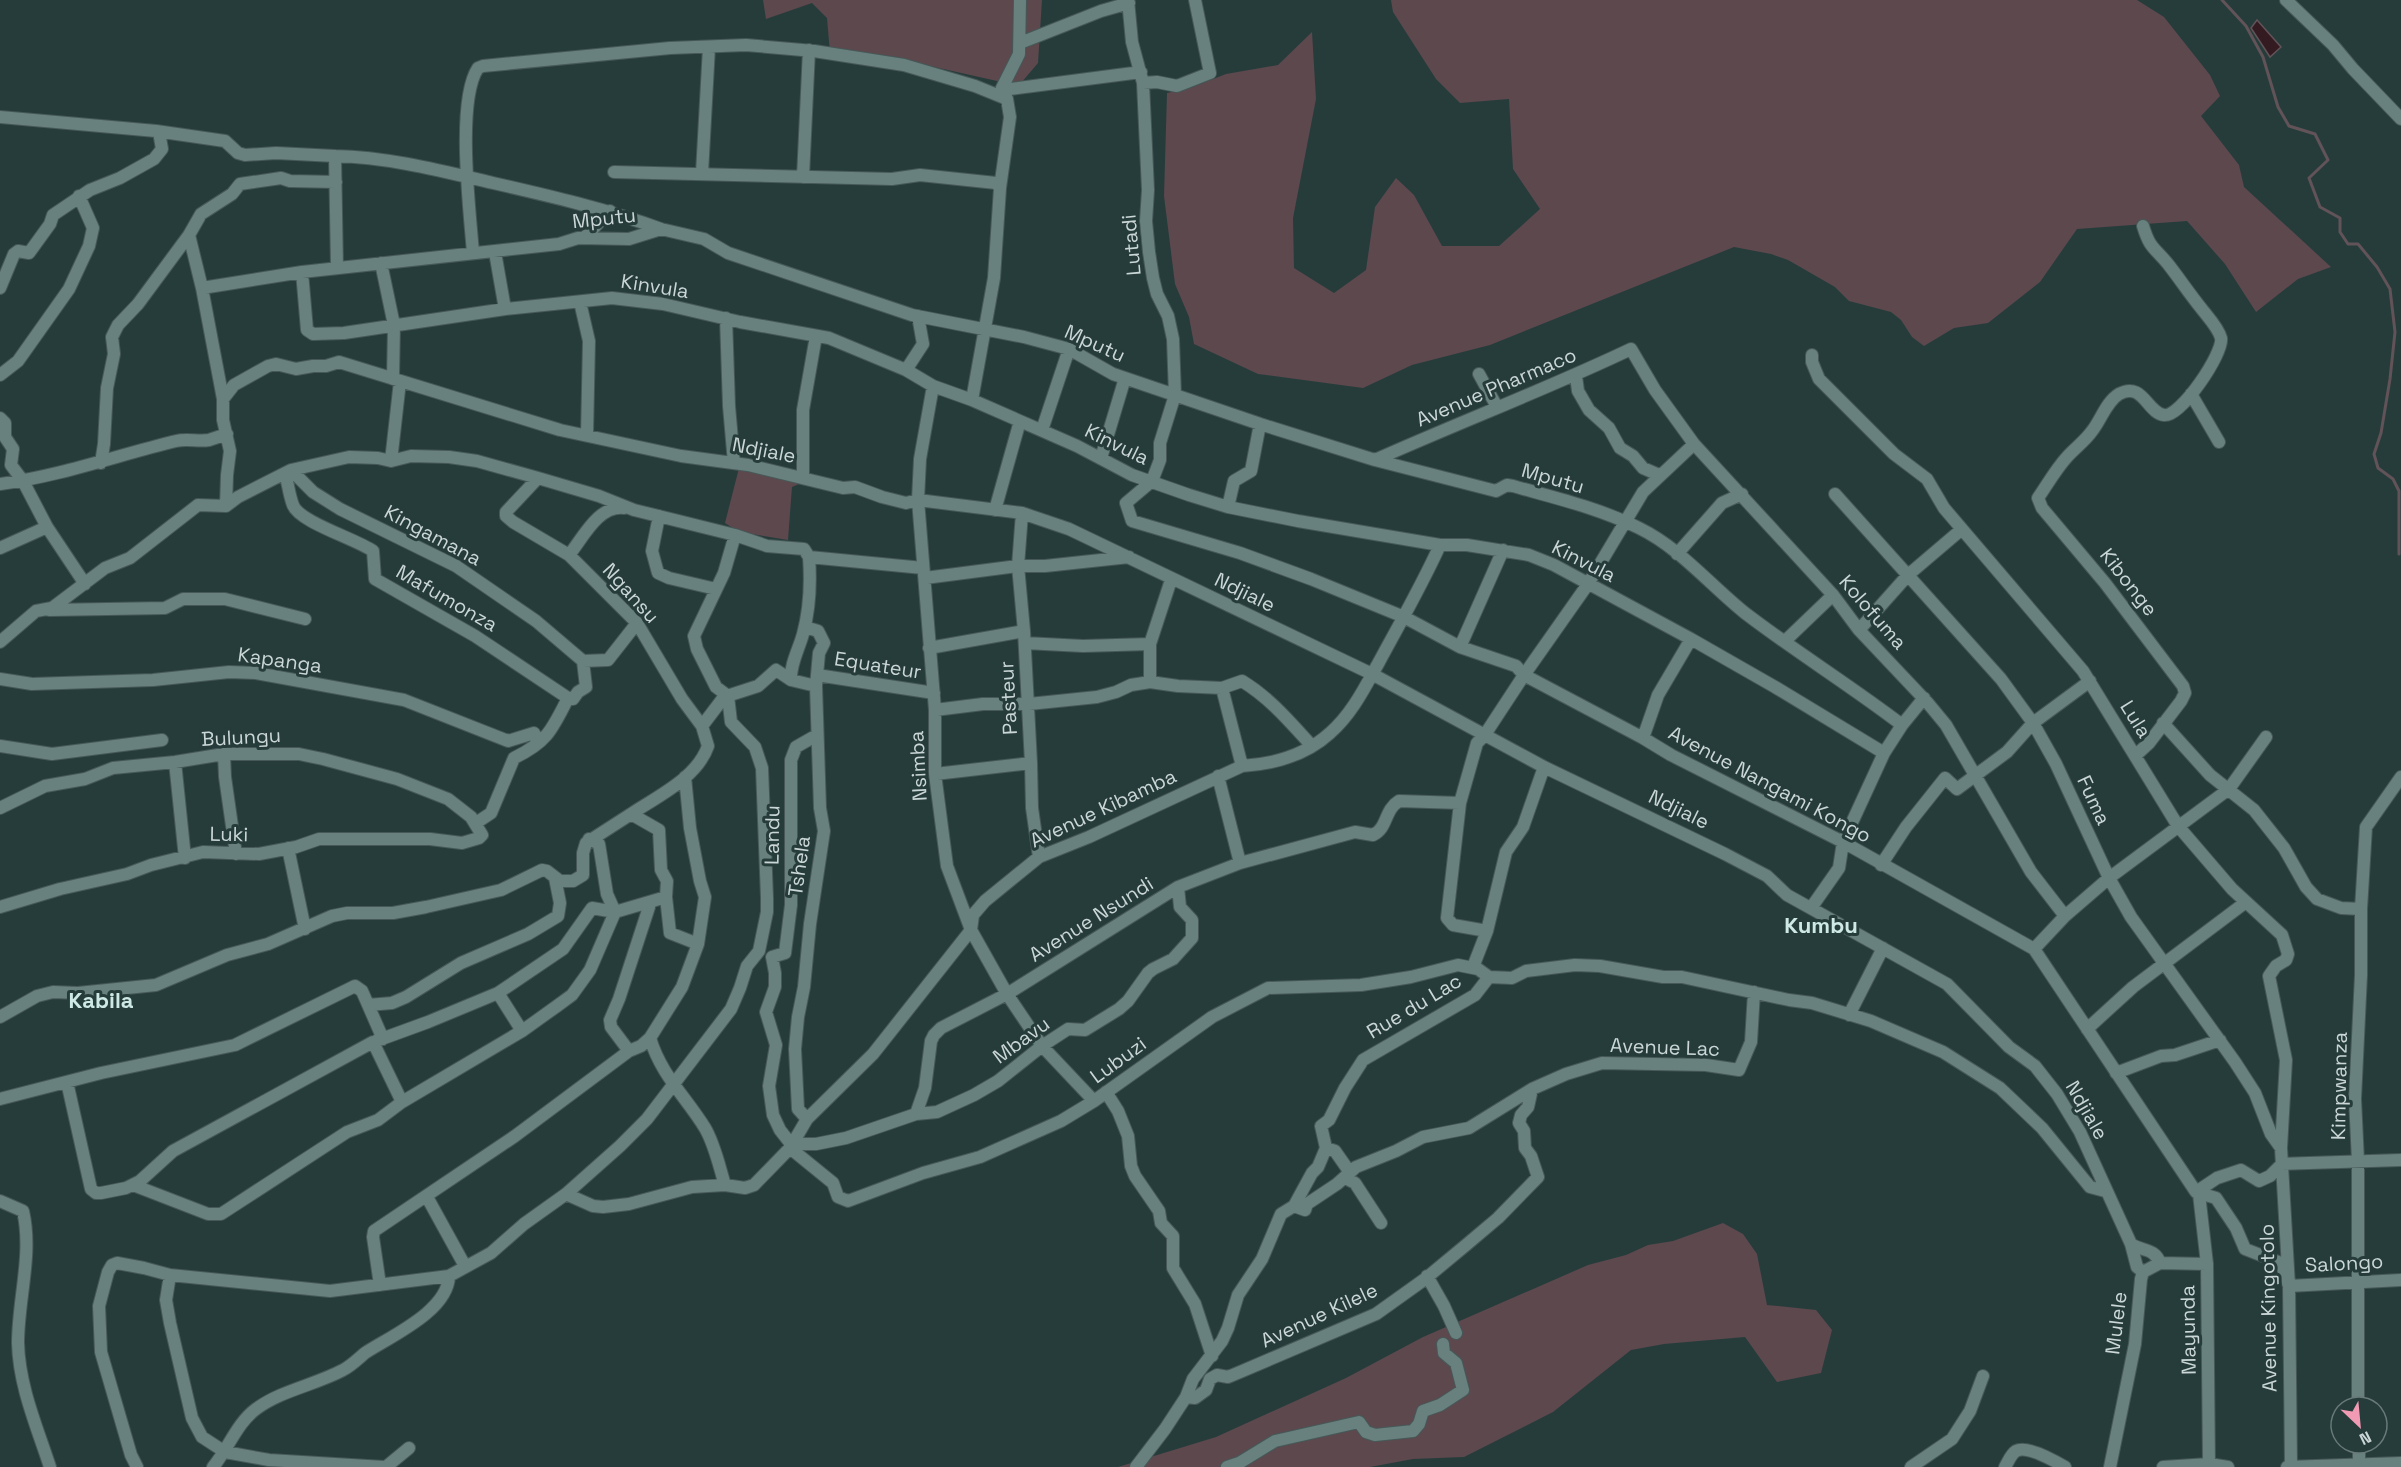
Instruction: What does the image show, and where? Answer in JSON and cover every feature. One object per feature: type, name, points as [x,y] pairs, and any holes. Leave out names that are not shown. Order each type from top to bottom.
[{"type":"street","points":[[972,400],[994,279],[1000,188],[1010,117],[1005,94],[1020,43],[1020,0]]},
{"type":"street","points":[[473,253],[467,177],[467,105],[469,88],[478,68],[503,63],[513,64],[670,48],[746,45],[808,50],[904,65],[1005,94],[1142,78],[1177,86],[1210,73],[1196,0]]},
{"type":"street","points":[[2286,0],[2333,45],[2400,118]]},
{"type":"street","points":[[1020,43],[1129,2]]},
{"type":"street","name":"Lutadi","points":[[1129,2],[1132,42],[1142,78],[1148,190],[1146,221],[1148,242],[1157,294],[1168,316],[1173,339],[1175,395],[1160,443],[1160,460],[1152,482]]},
{"type":"street","points":[[702,174],[709,47]]},
{"type":"street","points":[[804,177],[808,50]]},
{"type":"street","points":[[2400,118],[2397,110],[2401,100]]},
{"type":"street","points":[[0,117],[159,132],[225,141],[237,153],[245,155],[276,153],[370,159],[467,177],[610,211],[661,229]]},
{"type":"street","points":[[0,288],[16,252],[29,253],[50,224],[53,215],[79,196],[120,178],[154,159],[162,149],[159,132]]},
{"type":"street","points":[[335,156],[337,268]]},
{"type":"street","points":[[614,172],[892,179],[920,176],[996,183],[1000,188]]},
{"type":"street","points":[[100,463],[104,444],[107,388],[114,354],[112,337],[118,325],[138,304],[189,236],[201,214],[232,194],[240,184],[281,178],[290,181],[336,182]]},
{"type":"street","points":[[0,375],[18,361],[69,289],[89,246],[93,228],[79,196]]},
{"type":"street","points":[[585,237],[610,211]]},
{"type":"street","points":[[2143,226],[2151,248],[2167,263],[2221,338],[2221,349],[2191,394],[2219,442]]},
{"type":"street","name":"Mputu","points":[[202,288],[302,272],[559,244],[585,237],[629,239],[661,229],[704,239],[728,253],[918,316],[1024,337],[1069,349],[1113,374],[1375,460],[1496,491],[1513,486],[1626,523],[1654,536],[1704,575],[1710,585],[1902,725]]},
{"type":"street","points":[[189,236],[202,288],[223,399],[222,413],[231,457],[227,475],[226,506]]},
{"type":"street","points":[[495,252],[506,309]]},
{"type":"street","points":[[381,263],[394,325],[396,380],[391,461]]},
{"type":"street","name":"Kinvula","points":[[302,272],[308,331],[313,334],[344,333],[506,309],[612,298],[663,304],[829,338],[906,370],[933,386],[1020,420],[1132,475],[1228,507],[1440,544],[1467,545],[1529,555],[1554,565],[1691,639],[1884,753]]},
{"type":"street","points":[[580,302],[589,341],[587,435]]},
{"type":"street","points":[[906,370],[923,344],[918,316]]},
{"type":"street","points":[[726,318],[734,463]]},
{"type":"street","points":[[803,477],[803,410],[816,336]]},
{"type":"street","points":[[1042,430],[1069,349]]},
{"type":"street","name":"Avenue Pharmaco","points":[[1375,460],[1497,407],[1576,376],[1631,349]]},
{"type":"street","name":"Kolofuma","points":[[1631,349],[1655,390],[1694,444],[1833,595],[1859,630],[1924,698],[1946,725],[2031,872],[2064,916]]},
{"type":"street","name":"Lula","points":[[1812,355],[1812,362],[1819,379],[1894,454],[1927,478],[1944,508],[2090,681],[2178,826],[2232,890],[2282,935],[2288,948],[2286,960],[2276,966],[2269,975],[2286,1060],[2281,1148]]},
{"type":"street","name":"Ndjiale","points":[[223,399],[234,385],[276,364],[296,369],[326,366],[339,362],[536,424],[681,456],[734,463],[803,477],[843,488],[855,487],[899,501],[918,500],[1022,513],[1060,525],[1372,674],[1544,767],[1725,854],[1767,876],[1787,895],[1955,990],[1996,1034],[2035,1066],[2057,1094],[2080,1132],[2105,1191]]},
{"type":"street","points":[[1479,374],[1497,407]]},
{"type":"street","points":[[1576,376],[1578,391],[1589,410],[1609,428],[1620,448],[1634,456],[1643,468],[1659,475]]},
{"type":"street","points":[[1101,458],[1125,378]]},
{"type":"street","name":"Nsimba","points":[[933,386],[919,467],[918,500],[934,693],[935,774],[947,866],[971,930],[1007,994],[1042,1046],[1094,1101]]},
{"type":"street","name":"Kibonge","points":[[2163,723],[2185,693],[2183,686],[2137,624],[2042,508],[2038,498],[2066,458],[2094,430],[2111,400],[2120,394],[2130,392],[2140,394],[2158,413],[2165,416],[2172,414],[2191,394]]},
{"type":"street","points":[[995,510],[1020,420]]},
{"type":"street","points":[[2,421],[6,437],[13,449],[11,465],[23,481],[47,527],[84,584]]},
{"type":"street","points":[[1228,507],[1234,481],[1251,471],[1260,424]]},
{"type":"street","points":[[0,484],[100,463],[179,440],[208,440],[227,434]]},
{"type":"street","points":[[1487,931],[1453,925],[1447,918],[1460,803],[1477,743],[1588,584],[1643,492],[1694,444]]},
{"type":"street","points":[[0,641],[36,611],[52,608],[105,568],[130,558],[198,505],[226,506],[238,496],[288,471],[349,457],[391,461],[411,456],[449,457],[477,461],[599,496],[634,510]]},
{"type":"street","name":"Kingamana","points":[[288,471],[313,492],[340,509],[456,566],[536,621],[583,661]]},
{"type":"street","name":"Mafumonza","points":[[288,471],[292,504],[297,511],[315,523],[373,550],[375,579],[475,636],[568,698]]},
{"type":"street","name":"Ngansu","points":[[538,477],[506,512],[506,516],[569,555],[637,623],[682,699],[702,726]]},
{"type":"street","name":"Avenue Nangami Kongo","points":[[1152,482],[1126,503],[1134,522],[1240,553],[1404,617],[1460,647],[1516,666],[1524,675],[1720,781],[1844,842],[1881,865],[2034,949],[2198,1193],[2216,1198],[2236,1228],[2245,1250],[2281,1263],[2289,1286]]},
{"type":"street","points":[[1677,554],[1722,503],[1742,494]]},
{"type":"street","name":"Fuma","points":[[1835,494],[2001,679],[2033,723],[2056,764],[2109,878],[2137,926],[2220,1040],[2255,1093],[2271,1134],[2281,1148]]},
{"type":"street","points":[[569,555],[604,512],[618,508],[735,534],[771,547],[804,549],[809,557],[810,600],[799,649],[790,670],[791,680]]},
{"type":"street","name":"Pasteur","points":[[1022,513],[1018,566],[1029,704],[1032,808],[1039,857]]},
{"type":"street","points":[[658,516],[652,551],[658,573],[669,579],[716,589]]},
{"type":"street","points":[[0,548],[47,527]]},
{"type":"street","points":[[1859,630],[1908,575],[1962,529]]},
{"type":"street","points":[[137,1467],[131,1455],[101,1352],[99,1306],[112,1265],[117,1263],[170,1275],[330,1291],[449,1276],[491,1253],[524,1224],[566,1194],[620,1146],[647,1119],[722,1021],[736,999],[747,966],[759,951],[767,912],[767,843],[762,768],[755,747],[731,722],[728,696],[716,687],[694,643],[695,630],[716,589],[735,534]]},
{"type":"street","name":"Avenue Kibamba","points":[[566,1194],[603,1208],[629,1204],[683,1189],[725,1185],[745,1188],[754,1185],[790,1146],[807,1119],[873,1054],[971,930],[973,915],[985,901],[1039,857],[1089,837],[1242,766],[1266,764],[1300,752],[1312,746],[1342,722],[1404,617],[1440,544]]},
{"type":"street","points":[[1460,647],[1503,550]]},
{"type":"street","points":[[809,557],[924,573],[1045,566],[1130,557]]},
{"type":"street","points":[[1150,682],[1150,644],[1171,580]]},
{"type":"street","points":[[1785,641],[1833,595]]},
{"type":"street","points":[[36,611],[165,608],[175,601],[204,598],[246,603],[305,619]]},
{"type":"street","points":[[476,823],[491,813],[514,758],[531,751],[538,742],[547,737],[568,698],[573,699],[586,687],[583,661],[608,660],[637,623]]},
{"type":"street","name":"Tshela","points":[[805,627],[818,631],[824,643],[819,653],[816,681],[820,808],[824,831],[795,1049],[798,1109],[807,1119]]},
{"type":"street","points":[[929,648],[1024,637],[1083,646],[1150,644]]},
{"type":"street","points":[[1643,738],[1658,695],[1691,639]]},
{"type":"street","name":"Equateur","points":[[702,726],[723,699],[758,686],[776,670],[783,672],[791,680],[934,693]]},
{"type":"street","name":"Kapanga","points":[[0,679],[13,683],[32,684],[169,680],[229,672],[256,673],[404,700],[508,741],[534,733],[538,742]]},
{"type":"street","points":[[935,710],[983,704],[1029,704],[1097,697],[1131,685],[1150,682],[1222,688],[1242,681],[1273,703],[1312,746]]},
{"type":"street","points":[[1881,865],[1906,827],[1945,778],[1957,789],[1977,776],[2007,752],[2033,723],[2090,681]]},
{"type":"street","points":[[1222,688],[1242,766]]},
{"type":"street","points":[[1811,908],[1839,868],[1844,842],[1884,753],[1902,725],[1924,698]]},
{"type":"street","points":[[2136,755],[2163,723],[2210,775],[2254,810],[2284,848],[2307,887],[2317,899],[2341,908],[2361,909]]},
{"type":"street","points":[[0,1017],[37,996],[53,992],[78,993],[156,985],[227,955],[268,944],[342,914],[393,913],[501,890],[542,870],[565,882],[581,878],[584,868],[584,847],[589,840],[685,777],[705,756],[708,746],[702,726]]},
{"type":"street","name":"Landu","points":[[790,1146],[773,1115],[769,1086],[776,1045],[766,1012],[775,987],[772,957],[785,953],[791,905],[791,760],[796,747],[817,735]]},
{"type":"street","points":[[2034,949],[2064,916],[2109,878],[2229,789],[2266,737]]},
{"type":"street","points":[[0,746],[52,754],[162,740]]},
{"type":"street","points":[[224,754],[236,854]]},
{"type":"street","name":"Bulungu","points":[[0,808],[45,786],[85,779],[113,768],[176,762],[224,754],[299,754],[397,779],[448,799],[476,823]]},
{"type":"street","points":[[176,762],[185,858]]},
{"type":"street","points":[[935,774],[1031,763]]},
{"type":"street","points":[[1489,977],[1484,971],[1473,967],[1487,931],[1506,852],[1523,826],[1544,767]]},
{"type":"street","points":[[1218,776],[1239,863]]},
{"type":"street","points":[[380,1285],[374,1231],[428,1197],[629,1051],[641,1046],[650,1038],[682,987],[698,944],[705,897],[690,828],[685,777]]},
{"type":"street","name":"Kimpwanza","points":[[2358,1395],[2358,1161],[2355,1098],[2366,827],[2401,777]]},
{"type":"street","name":"Avenue Nsundi","points":[[916,1114],[925,1088],[934,1035],[949,1024],[1007,994],[1178,887],[1239,863],[1355,832],[1373,836],[1385,823],[1391,806],[1399,801],[1460,803]]},
{"type":"street","points":[[631,814],[659,830],[661,870],[667,881],[666,897],[670,933],[698,944]]},
{"type":"street","name":"Luki","points":[[0,907],[203,852],[259,854],[320,839],[430,839],[462,843],[481,836],[482,833],[476,823]]},
{"type":"street","points":[[589,840],[599,844],[608,901],[615,912]]},
{"type":"street","points":[[288,848],[305,928]]},
{"type":"street","points":[[368,1005],[392,1003],[406,997],[461,963],[528,934],[558,916],[560,903],[555,878]]},
{"type":"street","name":"Mbavu","points":[[790,1146],[836,1140],[916,1114],[937,1112],[998,1081],[1042,1046],[1068,1029],[1085,1030],[1119,1009],[1153,969],[1173,959],[1189,944],[1193,930],[1190,925],[1192,920],[1180,907],[1178,887]]},
{"type":"street","points":[[67,1082],[91,1189],[100,1193],[133,1185],[141,1181],[173,1151],[378,1040],[498,993],[563,949],[591,910],[595,908],[615,912],[650,904],[666,897]]},
{"type":"street","points":[[2087,1029],[2133,987],[2246,902]]},
{"type":"street","points":[[629,1051],[611,1026],[610,1020],[650,904]]},
{"type":"street","points":[[133,1185],[208,1214],[218,1215],[342,1135],[375,1122],[402,1102],[522,1031],[574,992],[595,962],[615,912]]},
{"type":"street","points":[[1849,1015],[1883,948]]},
{"type":"street","name":"Lubuzi","points":[[790,1146],[833,1183],[838,1197],[848,1201],[923,1173],[990,1153],[1061,1121],[1094,1101],[1212,1017],[1268,988],[1361,986],[1458,965],[1473,967]]},
{"type":"street","name":"Rue du Lac","points":[[1136,1467],[1142,1462],[1186,1397],[1193,1379],[1212,1356],[1228,1328],[1238,1295],[1262,1259],[1281,1214],[1294,1206],[1312,1173],[1318,1167],[1326,1148],[1321,1126],[1329,1120],[1345,1088],[1363,1060],[1475,994],[1489,977],[1512,978],[1526,971],[1575,965],[1600,966],[1663,977],[1682,977],[1812,1002],[1871,1021],[1943,1052],[2000,1088],[2042,1128],[2090,1187],[2105,1191]]},
{"type":"street","points":[[0,1099],[235,1045],[355,986],[362,991],[368,1005],[378,1040],[402,1102]]},
{"type":"street","name":"Avenue Lac","points":[[1532,1089],[1566,1074],[1602,1063],[1706,1065],[1739,1070],[1751,1042],[1754,992]]},
{"type":"street","points":[[498,993],[522,1031]]},
{"type":"street","points":[[650,1038],[657,1060],[705,1127],[725,1185]]},
{"type":"street","points":[[2116,1073],[2161,1056],[2175,1055],[2220,1040]]},
{"type":"street","points":[[1294,1206],[1305,1210],[1307,1204],[1348,1173],[1423,1137],[1469,1128],[1532,1089]]},
{"type":"street","name":"Avenue Kilele","points":[[1186,1397],[1194,1398],[1206,1390],[1210,1379],[1217,1375],[1228,1377],[1376,1314],[1498,1218],[1538,1177],[1531,1156],[1525,1148],[1524,1131],[1519,1123],[1521,1115],[1528,1107],[1532,1089]]},
{"type":"street","points":[[1106,1092],[1118,1111],[1128,1136],[1132,1169],[1159,1211],[1161,1223],[1173,1236],[1173,1268],[1195,1304],[1212,1356]]},
{"type":"street","points":[[1326,1148],[1335,1151],[1348,1173],[1349,1180],[1355,1183],[1381,1223]]},
{"type":"street","name":"Avenue Kingotolo","points":[[2281,1148],[2289,1286],[2290,1467]]},
{"type":"street","points":[[2198,1193],[2217,1178],[2241,1170],[2259,1180],[2270,1176],[2282,1164],[2401,1160]]},
{"type":"street","name":"Mulele","points":[[2105,1191],[2131,1244],[2137,1267],[2143,1272],[2135,1344],[2110,1467]]},
{"type":"street","name":"Mayunda","points":[[2198,1193],[2207,1264],[2209,1466]]},
{"type":"street","points":[[428,1197],[465,1266]]},
{"type":"street","points":[[0,1201],[23,1211],[27,1230],[18,1345],[23,1385],[50,1467]]},
{"type":"street","points":[[2131,1244],[2156,1254],[2160,1263]]},
{"type":"street","points":[[2143,1272],[2160,1263],[2207,1264]]},
{"type":"street","points":[[170,1275],[166,1300],[170,1323],[192,1419],[202,1437],[225,1452],[269,1460],[385,1467],[409,1448]]},
{"type":"street","points":[[213,1467],[225,1452],[244,1418],[255,1409],[271,1399],[344,1369],[424,1316],[448,1286],[449,1276]]},
{"type":"street","points":[[1427,1276],[1456,1333]]},
{"type":"street","name":"Salongo","points":[[2289,1286],[2401,1280]]},
{"type":"street","points":[[1227,1467],[1239,1463],[1275,1441],[1320,1432],[1331,1427],[1359,1422],[1366,1432],[1375,1435],[1413,1431],[1419,1424],[1423,1411],[1440,1405],[1463,1390],[1456,1363],[1444,1353],[1443,1344]]},
{"type":"street","points":[[1911,1467],[1952,1439],[1970,1411],[1983,1376]]},
{"type":"street","points":[[2005,1467],[2013,1453],[2021,1450],[2029,1450],[2065,1467]]},
{"type":"street","points":[[2290,1467],[2401,1463]]},
{"type":"street","points":[[2163,1467],[2228,1467]]},
{"type":"shaded area","points":[[763,0],[1042,0],[1038,63],[1021,83],[997,81],[903,60],[830,53],[827,18],[812,3],[766,19]]},
{"type":"shaded area","points":[[1391,0],[2137,0],[2164,17],[2210,75],[2220,96],[2201,116],[2239,165],[2244,187],[2331,267],[2298,279],[2256,312],[2225,264],[2187,221],[2077,229],[2040,282],[1988,323],[1954,328],[1924,346],[1912,337],[1901,320],[1891,312],[1849,301],[1835,287],[1788,260],[1771,254],[1734,247],[1490,345],[1412,365],[1363,388],[1258,374],[1194,344],[1189,317],[1175,284],[1164,196],[1167,93],[1190,88],[1226,74],[1278,65],[1312,32],[1316,99],[1293,218],[1294,268],[1334,293],[1366,270],[1375,207],[1396,178],[1414,195],[1442,246],[1499,246],[1540,209],[1513,169],[1509,99],[1460,103],[1436,79],[1393,12]]},
{"type":"shaded area","points":[[2257,20],[2281,47],[2270,57],[2251,28]]},
{"type":"shaded area","points":[[739,468],[800,480],[799,484],[792,487],[788,540],[739,532],[725,523]]},
{"type":"shaded area","points":[[1723,1223],[1743,1234],[1757,1254],[1767,1305],[1816,1310],[1832,1330],[1821,1373],[1777,1382],[1745,1337],[1664,1344],[1631,1350],[1553,1412],[1464,1457],[1413,1459],[1370,1467],[1118,1467],[1216,1437],[1346,1378],[1423,1337],[1588,1265],[1626,1255],[1648,1245],[1673,1241]]},
{"type":"waterway","points":[[2222,0],[2246,26],[2263,57],[2278,107],[2289,126],[2315,134],[2328,160],[2309,178],[2320,207],[2340,218],[2340,232],[2348,244],[2358,244],[2377,267],[2390,289],[2395,332],[2381,433],[2374,454],[2378,468],[2393,479],[2399,491],[2399,554]]},
{"type":"district","name":"Kumbu","points":[[1821,925]]},
{"type":"district","name":"Kabila","points":[[101,1000]]}]
